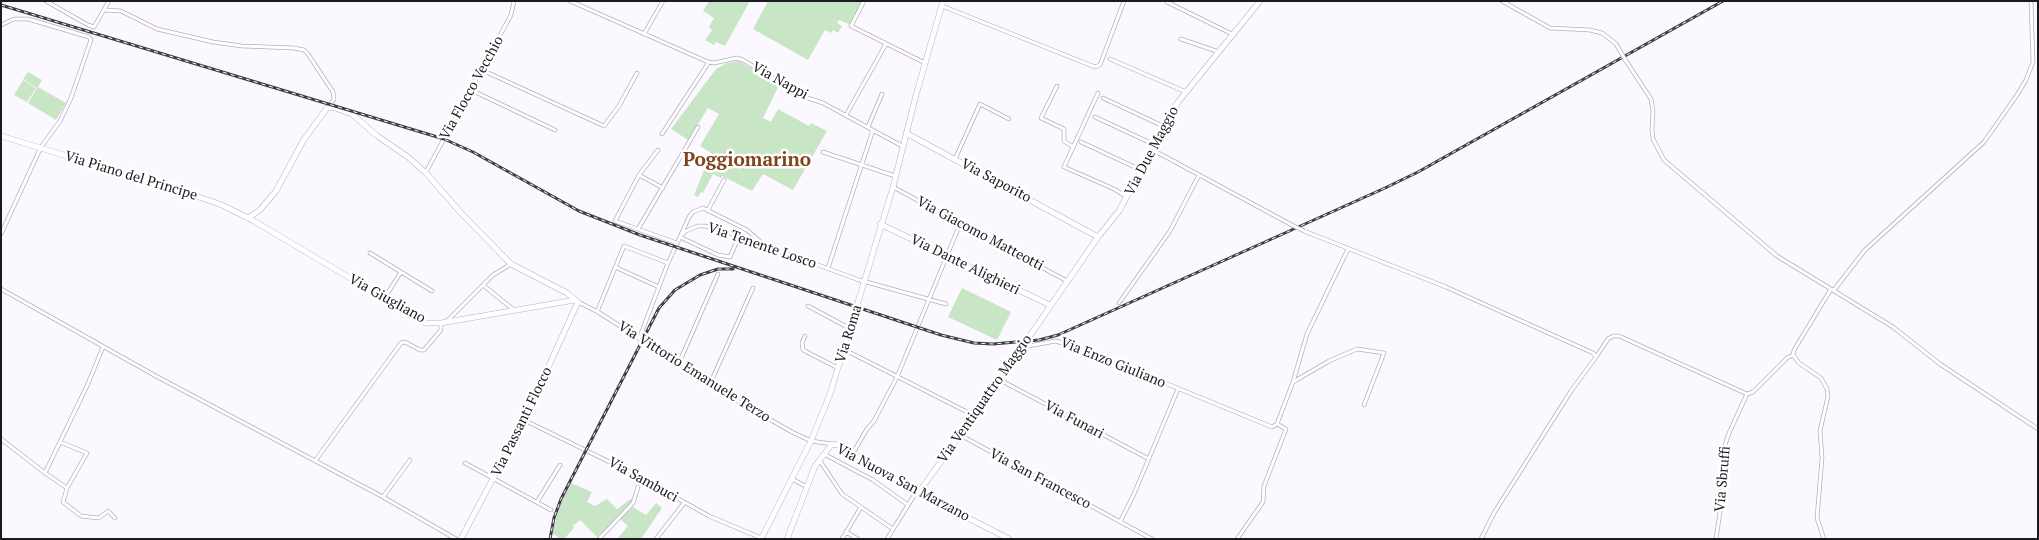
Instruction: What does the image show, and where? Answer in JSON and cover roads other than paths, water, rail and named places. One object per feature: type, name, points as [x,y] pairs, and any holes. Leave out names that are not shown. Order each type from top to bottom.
[{"type":"street","points":[[46,1],[94,27],[109,1]]},
{"type":"street","name":"Via Flocco Vecchio","points":[[426,173],[512,15],[514,1]]},
{"type":"street","points":[[570,1],[709,62],[662,134]]},
{"type":"street","points":[[644,34],[663,1]]},
{"type":"street","points":[[864,1],[851,26],[925,63]]},
{"type":"street","points":[[902,146],[943,4],[1095,67],[1100,65],[1124,1]]},
{"type":"street","name":"Via Due Maggio","points":[[1050,305],[1098,236],[1119,211],[1178,102],[1260,1]]},
{"type":"street","points":[[1502,1],[1550,28],[1590,30],[1602,33],[1616,44],[1652,103],[1653,139],[1664,160],[1777,256],[1893,327],[1940,364],[2038,429]]},
{"type":"street","points":[[1481,539],[1494,513],[1571,392],[1608,338],[1619,336],[1747,394],[1753,392],[1787,358],[1793,355],[1794,350],[1832,290],[1865,250],[1984,142],[2017,95],[2026,80],[2032,62],[2031,1]]},
{"type":"street","points":[[1167,2],[1234,35]]},
{"type":"street","points":[[104,10],[121,11],[157,29],[214,42],[248,47],[304,50],[308,54],[333,92],[334,99],[303,141],[276,190],[260,210],[248,218]]},
{"type":"street","points":[[1,25],[14,19],[28,19],[89,37],[91,40],[72,98],[60,121],[41,147],[1,234]]},
{"type":"street","points":[[1182,39],[1219,52]]},
{"type":"street","points":[[846,115],[886,44]]},
{"type":"street","name":"Via Nappi","points":[[709,62],[714,63],[737,58],[743,60],[805,96],[846,115],[902,146]]},
{"type":"street","points":[[1110,59],[1186,92]]},
{"type":"street","points":[[482,70],[604,126],[619,106],[637,73]]},
{"type":"street","points":[[1057,86],[1041,118],[1064,129],[1064,141],[1073,147]]},
{"type":"street","points":[[471,90],[555,130]]},
{"type":"street","points":[[1098,93],[1064,167],[1114,189],[1127,197]]},
{"type":"street","points":[[868,127],[882,94]]},
{"type":"street","points":[[1102,98],[1165,127]]},
{"type":"street","points":[[955,159],[980,104],[1009,119]]},
{"type":"street","points":[[329,107],[352,114],[408,157],[426,173],[462,214],[511,264],[567,293],[574,301]]},
{"type":"street","points":[[1096,117],[1154,148],[1230,193],[1304,231],[1484,304],[1593,353],[1596,357]]},
{"type":"street","points":[[638,229],[698,127]]},
{"type":"street","points":[[828,268],[873,130]]},
{"type":"street","name":"Via Saporito","points":[[906,133],[1098,236]]},
{"type":"street","name":"Via Piano del Principe","points":[[1,136],[196,195],[222,205]]},
{"type":"street","points":[[1081,142],[1142,170]]},
{"type":"street","name":"Via Roma","points":[[762,538],[811,441],[839,368],[880,224],[893,187],[902,146]]},
{"type":"street","points":[[658,150],[639,175],[614,221],[677,243]]},
{"type":"street","points":[[823,152],[895,176]]},
{"type":"street","points":[[639,175],[663,188]]},
{"type":"street","points":[[1120,303],[1170,231],[1199,175]]},
{"type":"street","points":[[708,210],[724,180]]},
{"type":"street","name":"Via Giacomo Matteotti","points":[[893,187],[1067,281]]},
{"type":"street","name":"Via Giugliano","points":[[222,205],[248,218],[426,323],[444,322],[574,301]]},
{"type":"street","points":[[639,339],[668,263],[693,212],[700,208],[708,210],[747,230],[766,246]]},
{"type":"street","name":"Via Dante Alighieri","points":[[880,224],[1050,305]]},
{"type":"street","points":[[852,454],[874,421],[897,377],[960,224]]},
{"type":"street","name":"Via Tenente Losco","points":[[680,237],[691,228],[705,226],[739,236],[865,281],[946,304]]},
{"type":"street","points":[[680,237],[718,255],[730,258],[739,236]]},
{"type":"street","points":[[596,312],[624,246],[668,263]]},
{"type":"street","points":[[1178,389],[1272,427],[1277,424],[1293,382],[1307,334],[1348,249]]},
{"type":"street","points":[[370,253],[432,291]]},
{"type":"street","points":[[314,462],[401,343],[405,342],[420,350],[424,350],[441,330],[444,322],[465,305],[493,275],[511,264]]},
{"type":"street","points":[[614,267],[660,287]]},
{"type":"street","points":[[384,299],[401,272]]},
{"type":"street","points":[[679,363],[718,274]]},
{"type":"street","points":[[483,285],[514,310]]},
{"type":"street","points":[[710,384],[753,288]]},
{"type":"street","points":[[1,289],[314,462],[382,496],[456,539]]},
{"type":"street","name":"Via Vittorio Emanuele Terzo","points":[[574,301],[596,312],[710,384],[785,428],[811,441],[832,444]]},
{"type":"street","name":"Via Passanti Flocco","points":[[461,539],[524,420],[574,301]]},
{"type":"street","name":"Via Ventiquattro Maggio","points":[[919,492],[1050,305]]},
{"type":"street","points":[[808,306],[851,329]]},
{"type":"street","points":[[805,336],[802,343],[803,350],[839,368]]},
{"type":"street","name":"Via Enzo Giuliano","points":[[1022,347],[1056,340],[1178,389],[1120,522]]},
{"type":"street","points":[[45,472],[103,347]]},
{"type":"street","points":[[1293,382],[1329,361],[1357,349],[1384,353],[1364,406]]},
{"type":"street","points":[[845,350],[974,415]]},
{"type":"street","points":[[1793,355],[1799,363],[1821,378],[1827,389],[1828,396],[1820,432],[1822,458],[1818,508],[1818,518],[1824,539]]},
{"type":"street","name":"Via Funari","points":[[999,380],[1149,459]]},
{"type":"street","name":"Via Sbruffi","points":[[1716,539],[1721,507],[1726,439],[1747,394]]},
{"type":"street","name":"Via Sambuci","points":[[524,420],[634,474],[709,516],[762,538]]},
{"type":"street","points":[[1237,539],[1263,502],[1264,486],[1286,429],[1277,424]]},
{"type":"street","name":"Via San Francesco","points":[[960,435],[1144,537]]},
{"type":"street","points":[[1,439],[67,488]]},
{"type":"street","points":[[60,442],[87,453],[67,488],[62,501],[81,516],[99,518],[108,511],[115,518]]},
{"type":"street","name":"Via Nuova San Marzano","points":[[787,539],[815,466],[832,444],[838,445],[919,492],[1009,539]]},
{"type":"street","points":[[824,454],[873,480],[908,505]]},
{"type":"street","points":[[382,496],[410,460]]},
{"type":"street","points":[[819,461],[842,494],[893,529]]},
{"type":"street","points":[[465,463],[551,510]]},
{"type":"street","points":[[537,502],[560,465]]},
{"type":"street","points":[[791,478],[807,487]]},
{"type":"street","points":[[599,539],[633,503],[638,487]]},
{"type":"street","points":[[887,539],[915,494],[919,492]]},
{"type":"street","points":[[656,539],[684,502]]},
{"type":"street","points":[[842,539],[861,507]]},
{"type":"street","points":[[846,532],[858,539]]},
{"type":"street","points":[[1144,537],[1152,539]]},
{"type":"railway","points":[[1,5],[444,139],[473,152],[579,211],[640,235],[941,335],[974,343],[993,344],[1039,340],[1058,335],[1385,188],[1418,172],[1723,1]]},
{"type":"railway","points":[[550,539],[554,518],[561,499],[659,308],[675,290],[700,275],[718,269],[733,269]]},
{"type":"district","name":"Poggiomarino","points":[[747,161]]}]
